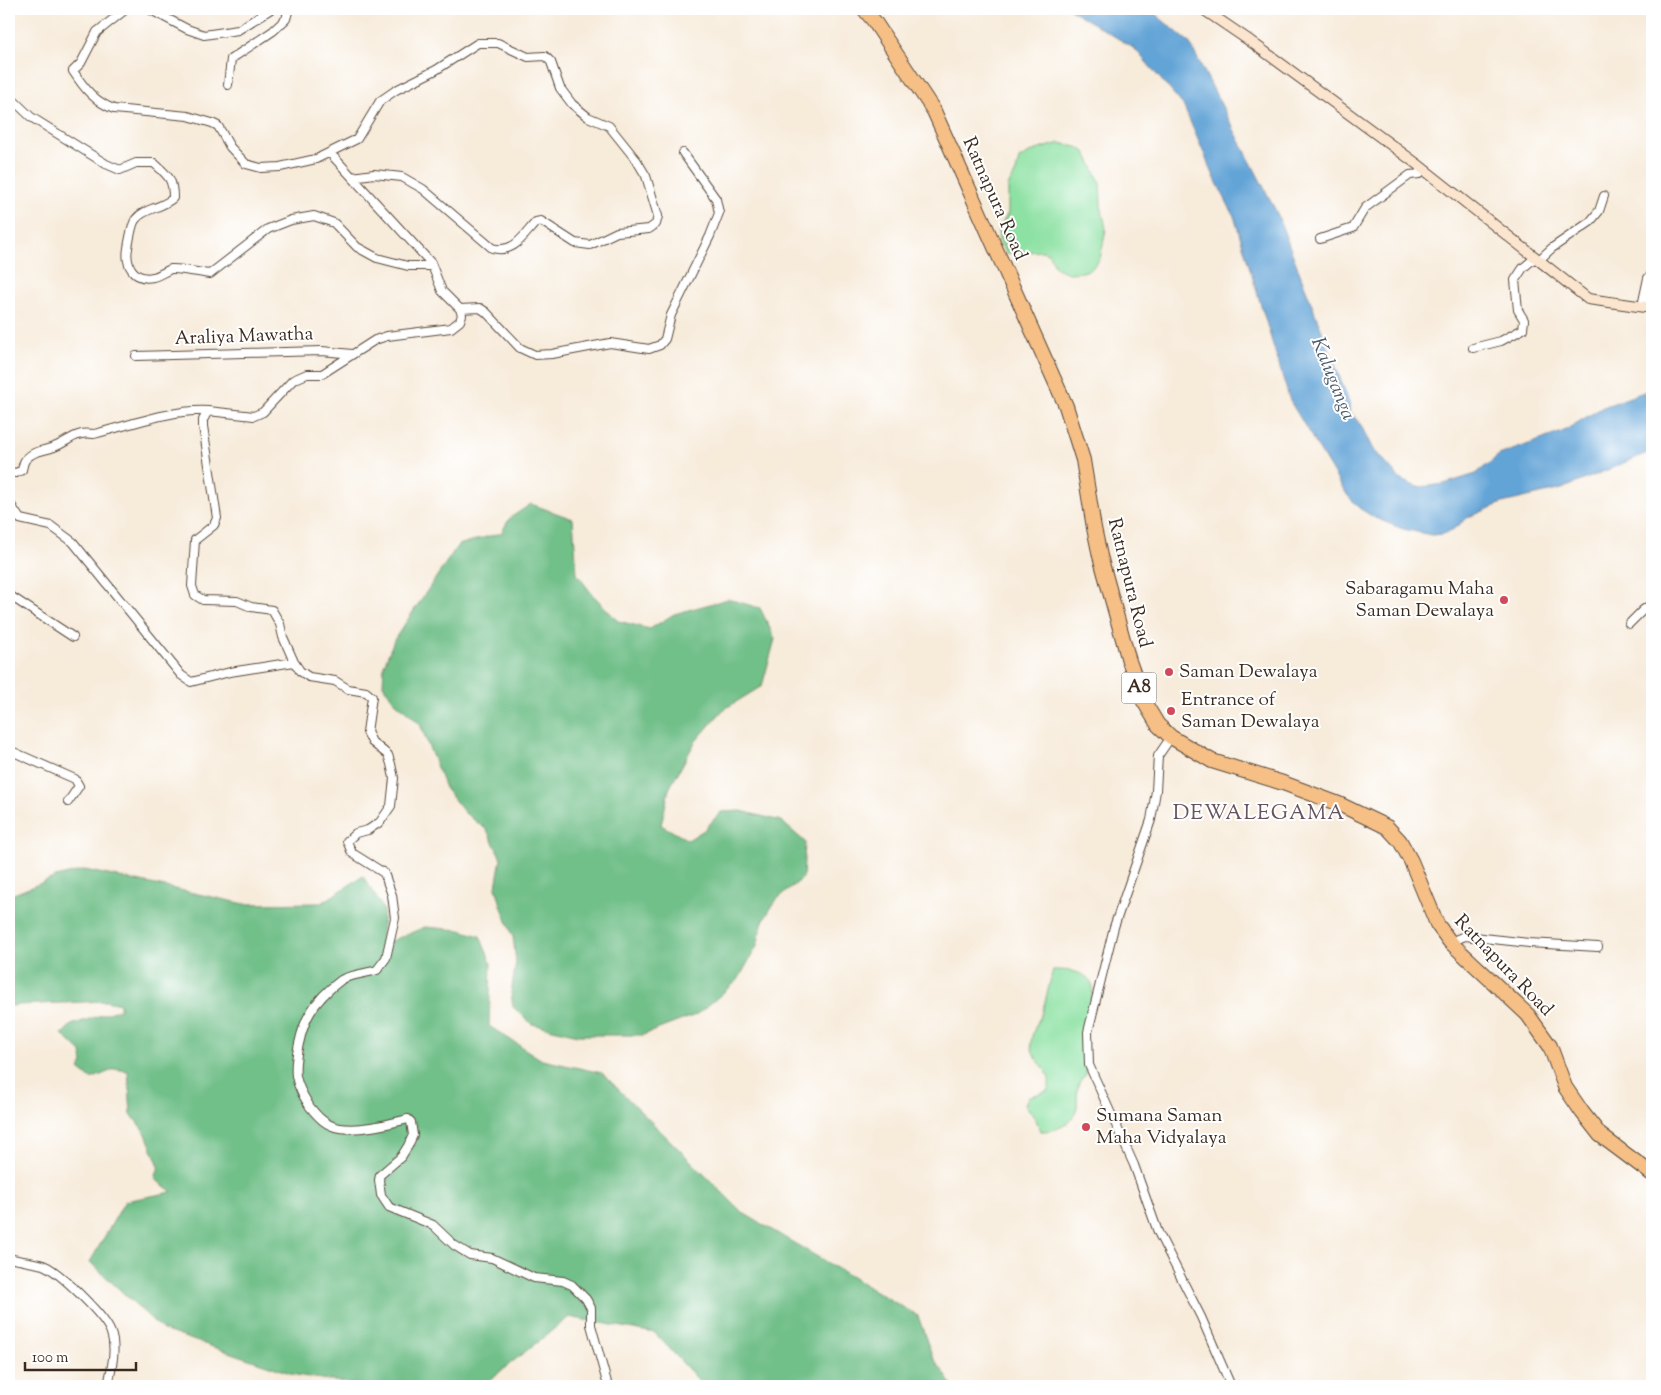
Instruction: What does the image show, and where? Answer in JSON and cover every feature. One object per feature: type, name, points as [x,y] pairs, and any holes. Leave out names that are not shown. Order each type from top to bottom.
[{"type":"highway","name":"Ratnapura Road","points":[[864,9],[934,111],[1066,406],[1083,460],[1100,556],[1129,661],[1143,700],[1158,725],[1171,737],[1212,761],[1283,783],[1339,804],[1388,827],[1400,841],[1411,861],[1437,924],[1450,942],[1528,1015],[1550,1046],[1565,1087],[1600,1135],[1652,1174]]},
{"type":"street","points":[[126,9],[97,32],[81,63],[73,71],[85,89],[103,105],[114,109],[188,116],[212,123],[218,126],[230,147],[246,164],[261,168],[280,168],[307,161],[330,153],[357,139],[380,101],[478,44],[498,43],[528,57],[545,56],[551,62],[560,88],[572,104],[588,117],[608,126],[637,161],[646,176],[658,216],[656,224],[649,229],[617,232],[590,246],[575,243],[541,221],[536,222],[512,248],[501,251],[492,248],[423,190],[402,177],[374,174],[352,177]]},
{"type":"street","points":[[149,9],[187,29],[204,35],[238,30],[272,9]]},
{"type":"street","points":[[228,85],[231,59],[286,20],[288,12],[284,9]]},
{"type":"street","points":[[1203,9],[1250,41],[1420,166],[1588,299],[1647,307],[1648,278],[1652,274]]},
{"type":"street","points":[[9,96],[31,117],[106,164],[120,170],[136,163],[154,163],[171,179],[173,198],[167,204],[142,214],[135,219],[127,250],[130,270],[134,274],[153,277],[171,269],[210,274],[268,229],[291,220],[314,216],[334,223],[357,247],[377,258],[408,266],[432,266]]},
{"type":"street","points":[[9,472],[16,474],[22,470],[25,460],[38,451],[54,447],[76,434],[84,432],[94,434],[171,415],[196,411],[254,416],[263,412],[293,380],[307,374],[322,374],[375,340],[387,336],[451,328],[460,321],[462,315],[460,309],[442,291],[432,266],[330,153]]},
{"type":"street","points":[[460,309],[480,308],[520,348],[534,355],[552,354],[610,343],[649,349],[660,344],[665,339],[671,315],[710,236],[719,213],[716,199],[683,153]]},
{"type":"street","points":[[1320,239],[1353,228],[1365,208],[1410,176],[1420,174],[1420,166]]},
{"type":"street","points":[[1474,348],[1501,341],[1523,329],[1524,320],[1518,310],[1515,280],[1523,268],[1590,222],[1599,211],[1604,196]]},
{"type":"street","name":"Araliya Mawatha","points":[[136,356],[304,351],[352,354]]},
{"type":"street","points":[[208,412],[203,420],[203,426],[217,518],[214,525],[195,540],[192,586],[195,595],[203,600],[237,601],[251,607],[272,610],[280,624],[283,637],[294,662],[300,671],[309,676],[335,681],[348,689],[366,692],[372,697],[367,732],[372,742],[388,755],[394,778],[391,806],[380,822],[368,830],[356,833],[347,841],[352,853],[384,873],[392,895],[395,918],[386,958],[377,970],[343,979],[326,994],[309,1014],[303,1030],[296,1061],[296,1077],[301,1093],[324,1123],[340,1128],[378,1127],[408,1119],[411,1122],[413,1135],[408,1146],[401,1156],[380,1175],[381,1195],[389,1207],[433,1225],[454,1245],[470,1255],[492,1258],[534,1278],[563,1281],[572,1285],[586,1299],[591,1308],[591,1325],[608,1386]]},
{"type":"street","points":[[9,502],[20,519],[51,526],[73,542],[181,675],[191,682],[230,672],[294,662]]},
{"type":"street","points":[[9,595],[73,637]]},
{"type":"street","points":[[1629,624],[1652,604]]},
{"type":"street","points":[[1171,737],[1158,756],[1156,791],[1151,820],[1114,927],[1088,1032],[1089,1065],[1134,1165],[1158,1232],[1200,1317],[1231,1386]]},
{"type":"street","points":[[9,750],[75,779],[79,786],[68,802]]},
{"type":"street","points":[[1450,942],[1465,936],[1529,944],[1598,947]]},
{"type":"street","points":[[9,1258],[43,1265],[53,1270],[79,1293],[107,1323],[112,1333],[113,1354],[108,1386]]},
{"type":"green space","points":[[1060,143],[1080,148],[1086,153],[1100,182],[1101,205],[1106,229],[1100,259],[1091,269],[1083,272],[1069,273],[1056,268],[1049,254],[1043,251],[1006,253],[999,241],[998,231],[1008,213],[1008,186],[1016,172],[1019,159],[1033,151]]},
{"type":"green space","points":[[531,504],[573,519],[577,574],[592,594],[618,621],[650,629],[674,614],[728,599],[760,608],[775,639],[762,686],[723,710],[695,742],[669,789],[661,825],[688,840],[704,830],[721,812],[741,811],[781,821],[805,842],[803,878],[776,900],[763,921],[757,946],[738,980],[698,1014],[643,1035],[578,1035],[532,1024],[513,1007],[511,993],[516,962],[513,937],[496,887],[501,858],[487,830],[465,813],[445,788],[420,724],[393,700],[383,685],[384,665],[394,640],[458,545],[501,533],[510,518]]},
{"type":"green space","points":[[85,870],[245,904],[322,903],[363,876],[384,910],[381,945],[425,927],[460,930],[480,936],[491,963],[489,1026],[542,1060],[602,1073],[743,1213],[918,1316],[932,1356],[953,1386],[704,1386],[655,1333],[569,1317],[482,1386],[366,1386],[296,1375],[163,1330],[90,1262],[125,1201],[172,1192],[155,1179],[159,1166],[146,1134],[131,1114],[128,1071],[115,1069],[91,1079],[79,1069],[83,1063],[81,1052],[62,1034],[71,1025],[120,1009],[120,1004],[106,1001],[17,1005],[9,1007],[9,896],[56,877]]},
{"type":"green space","points":[[1054,970],[1082,974],[1093,986],[1085,1038],[1086,1075],[1078,1086],[1077,1107],[1068,1123],[1053,1130],[1041,1131],[1025,1104],[1028,1097],[1047,1091],[1049,1085],[1047,1074],[1034,1055],[1031,1040],[1042,1012]]},
{"type":"water","name":"Kaluganga","points":[[1070,9],[1149,9],[1189,42],[1276,211],[1349,402],[1350,412],[1361,425],[1372,448],[1401,480],[1417,487],[1430,486],[1444,484],[1476,474],[1499,455],[1562,432],[1603,407],[1652,389],[1652,451],[1562,489],[1502,503],[1467,518],[1451,531],[1443,534],[1431,535],[1403,529],[1375,518],[1359,508],[1338,481],[1290,401],[1234,216],[1216,181],[1183,105],[1135,49]]},
{"type":"place","name":"Sabaragamu Maha Saman Dewalaya","points":[[1504,600]]},
{"type":"place","name":"Saman Dewalaya","points":[[1169,672]]},
{"type":"place","name":"Entrance of Saman Dewalaya","points":[[1171,711]]},
{"type":"place","name":"Sumana Saman Maha Vidyalaya","points":[[1086,1127]]},
{"type":"district","name":"DEWALEGAMA","points":[[1259,814]]}]
